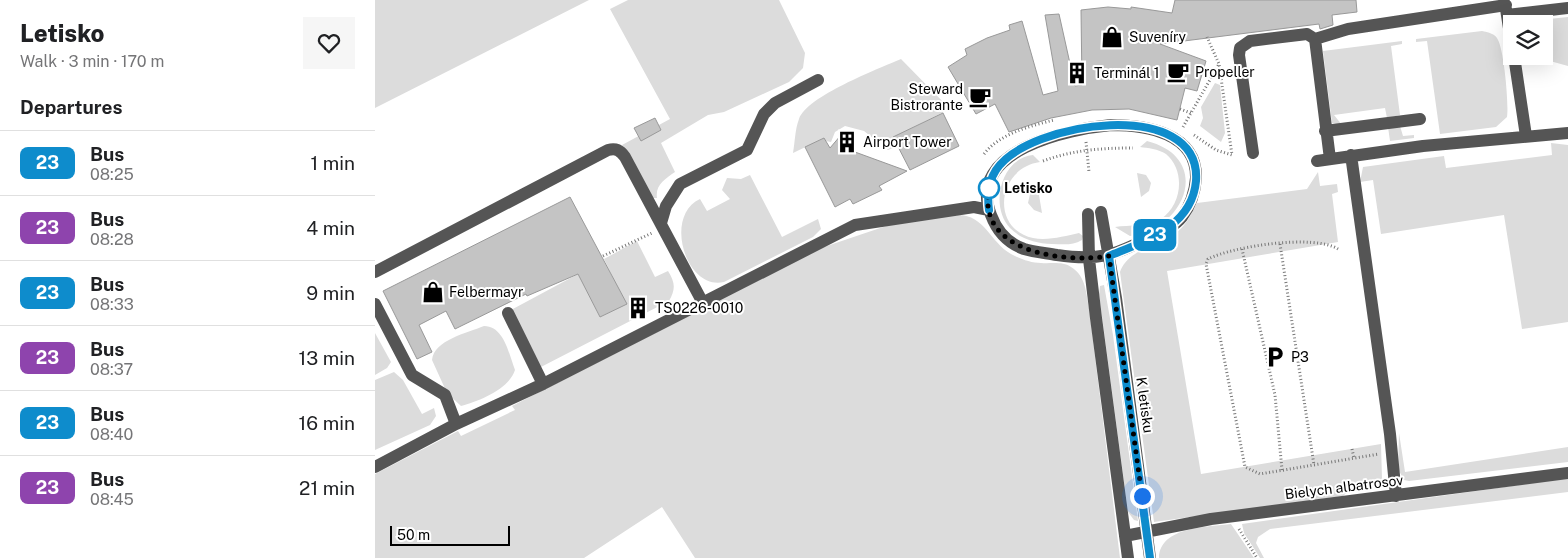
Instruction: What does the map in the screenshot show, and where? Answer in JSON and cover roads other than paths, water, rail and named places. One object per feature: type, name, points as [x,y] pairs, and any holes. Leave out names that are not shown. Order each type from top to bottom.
[{"type":"street","points":[[1253,153],[1239,55],[1240,48],[1250,41],[1307,34],[1315,39],[1348,29],[1507,7],[1568,8]]},
{"type":"street","points":[[1315,39],[1325,131],[1323,160],[1351,155],[1568,133]]},
{"type":"street","points":[[1515,65],[1526,136]]},
{"type":"street","points":[[662,225],[666,206],[680,184],[747,150],[764,114],[775,103],[818,80]]},
{"type":"street","points":[[1325,131],[1419,119]]},
{"type":"street","points":[[1125,125],[1155,130],[1184,145],[1194,162],[1196,175],[1193,195],[1176,223],[1135,245],[1109,256],[1089,259],[1037,252],[1010,242],[995,225],[989,210],[989,188],[1002,163],[1033,143],[1071,130],[1125,125]]},
{"type":"street","points":[[375,272],[608,150],[618,150],[625,157],[703,303]]},
{"type":"street","points":[[1351,155],[1392,452],[1396,496]]},
{"type":"street","points":[[375,467],[456,424],[543,384],[855,225],[974,207],[989,210]]},
{"type":"street","name":"K letisku","points":[[1089,259],[1095,213],[1109,256],[1150,558]]},
{"type":"street","points":[[1089,259],[1128,558]]},
{"type":"street","points":[[375,304],[412,375],[445,395],[456,424]]},
{"type":"street","points":[[508,313],[543,384]]},
{"type":"street","name":"Bielych albatrosov","points":[[1125,536],[1147,533],[1171,526],[1235,516],[1568,473]]},
{"type":"place","name":"Suveníry","points":[[1112,37]]},
{"type":"place","name":"Propeller","points":[[1178,72]]},
{"type":"place","name":"Terminál 1","points":[[1077,73]]},
{"type":"place","name":"Steward Bistrorante","points":[[980,97]]},
{"type":"place","name":"Airport Tower","points":[[847,142]]},
{"type":"place","name":"Letisko","points":[[989,188]]},
{"type":"place","name":"Felbermayr","points":[[433,292]]},
{"type":"place","name":"TS0226-0010","points":[[638,308]]},
{"type":"place","name":"P3","points":[[1275,357]]}]
